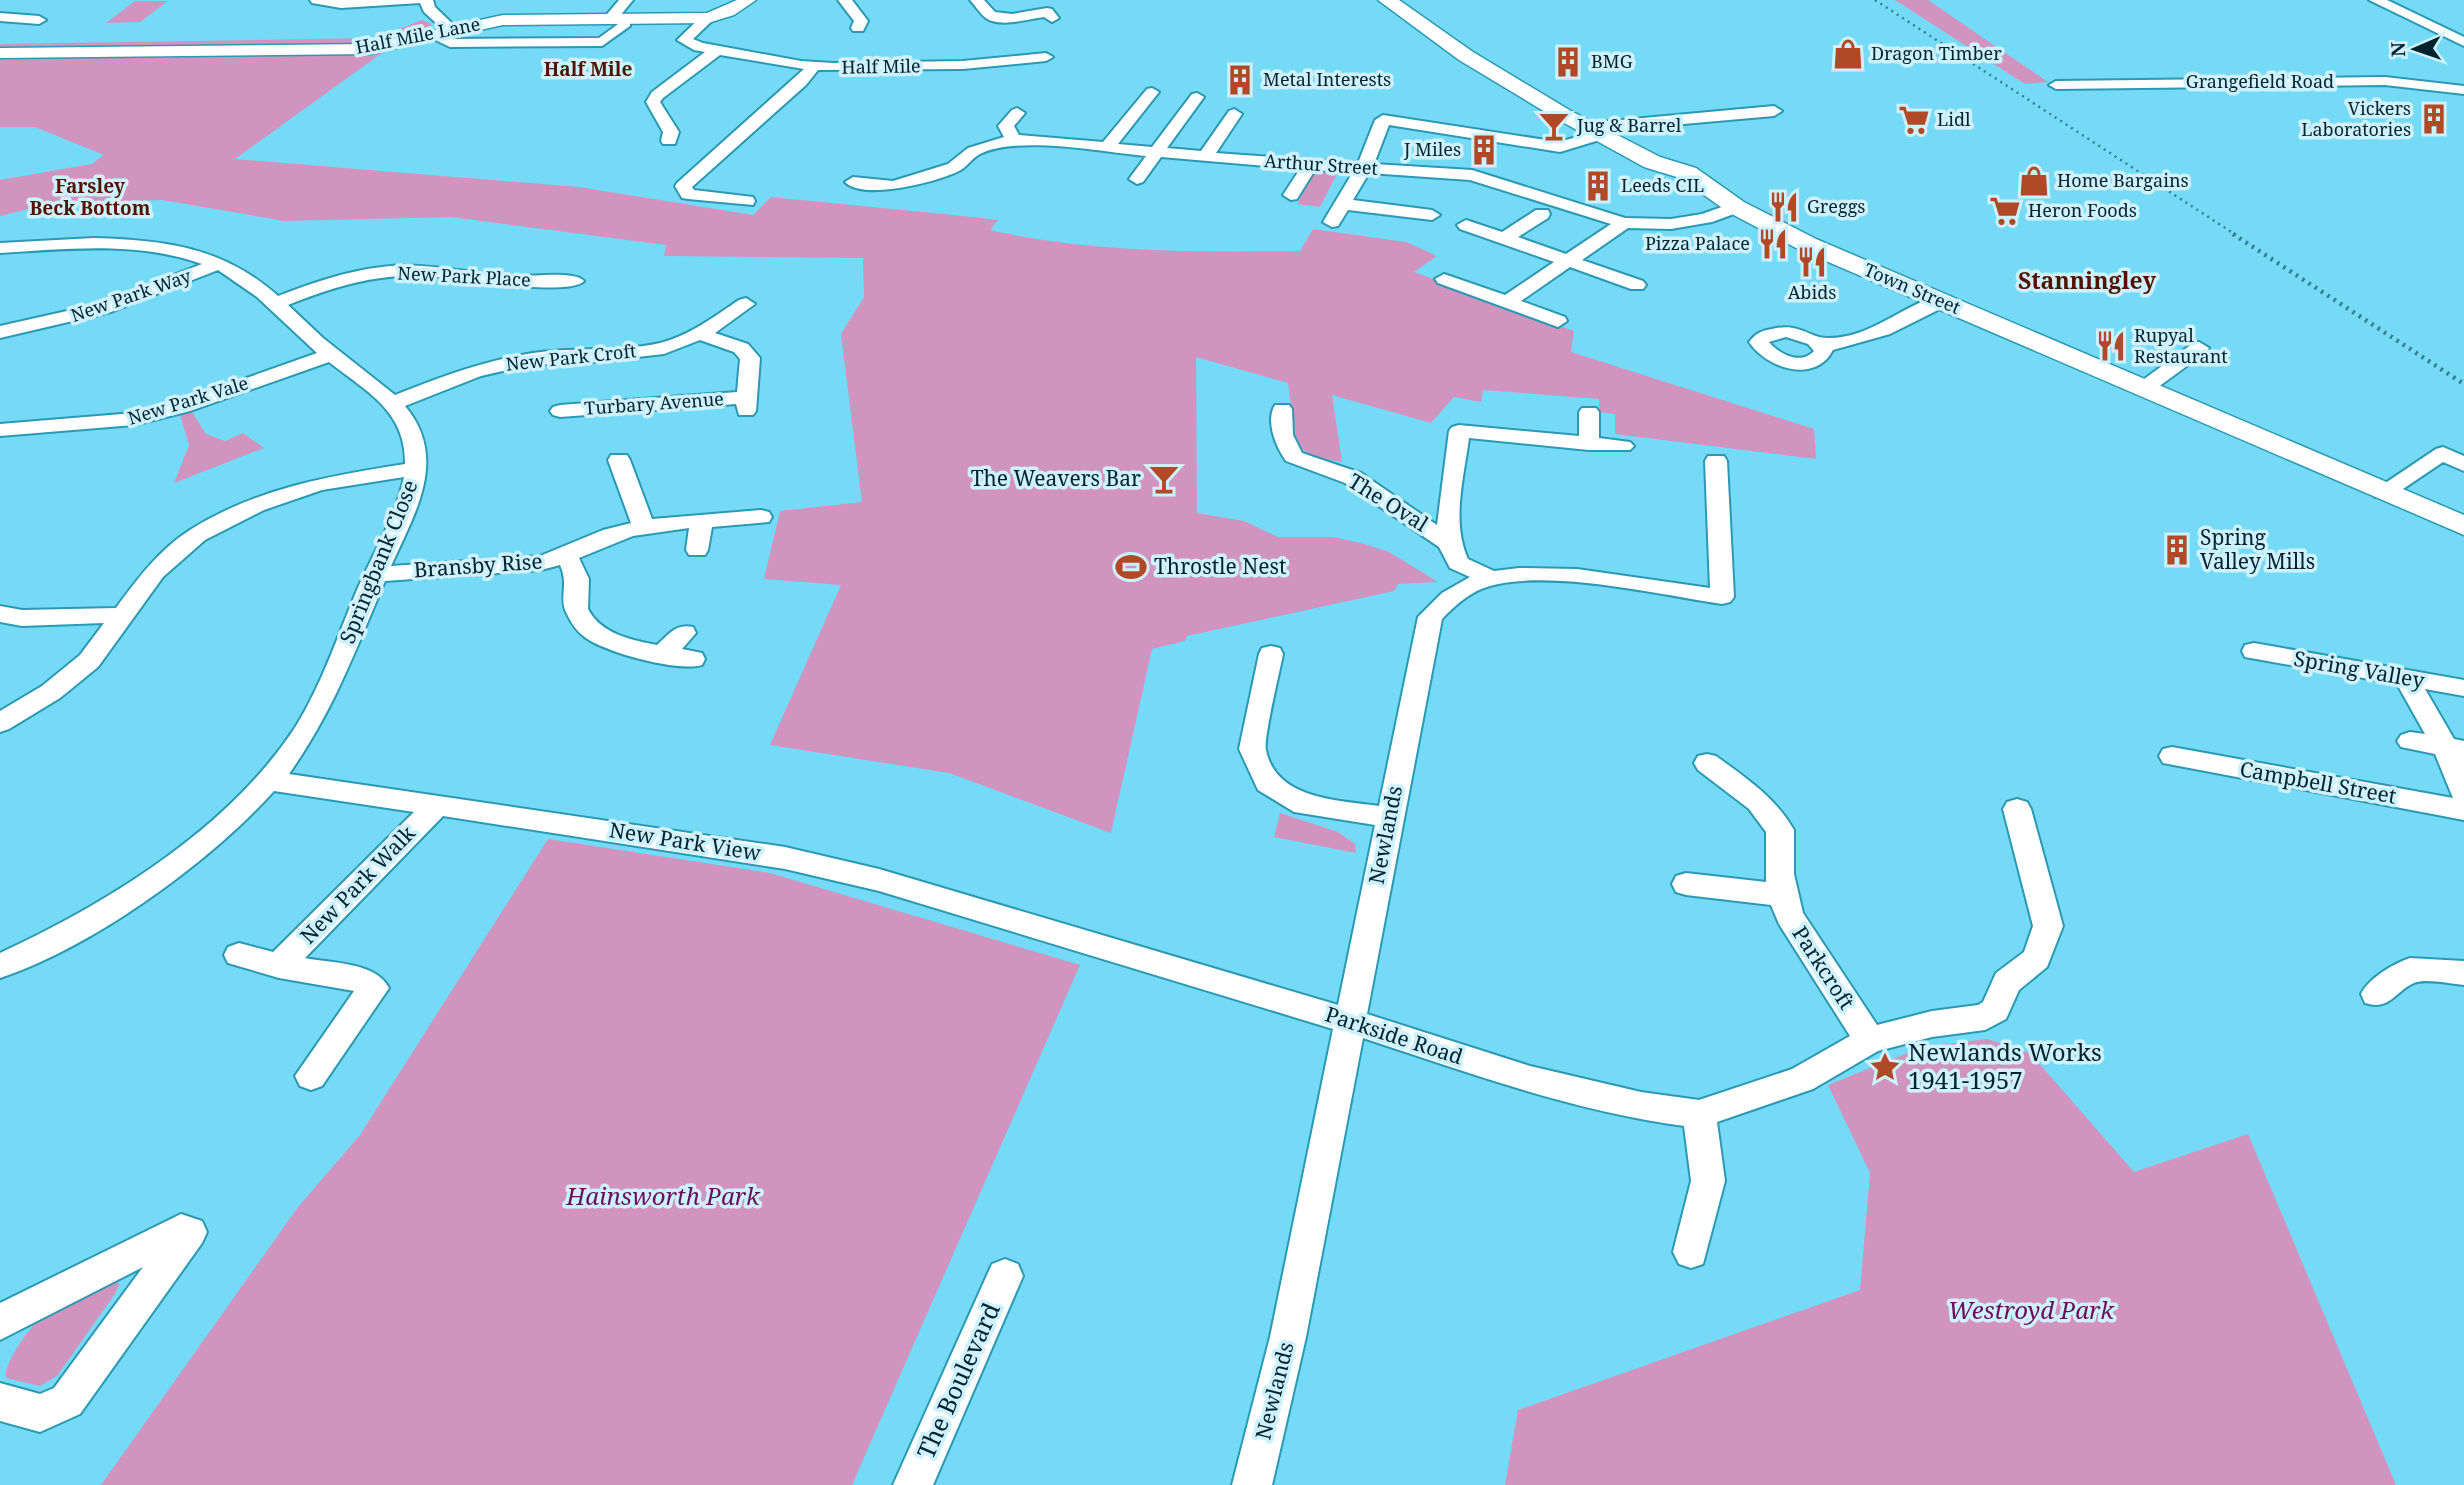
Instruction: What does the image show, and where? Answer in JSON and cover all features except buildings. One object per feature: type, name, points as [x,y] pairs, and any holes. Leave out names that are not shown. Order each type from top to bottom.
[{"type":"main road","name":"Town Street","points":[[1387,0],[1466,56],[1595,131],[1652,162],[1688,173],[1736,206],[1807,244],[2464,526]]},
{"type":"street","points":[[317,0],[351,4],[416,0]]},
{"type":"street","points":[[426,0],[429,9],[453,31]]},
{"type":"street","points":[[432,35],[450,43],[602,42],[617,21],[626,0]]},
{"type":"street","name":"Half Mile Lane","points":[[0,53],[370,49],[503,20],[617,21],[708,18],[728,12],[748,0]]},
{"type":"street","points":[[845,0],[861,21],[858,28]]},
{"type":"street","points":[[977,0],[991,16],[1012,18],[1047,12],[1052,18]]},
{"type":"street","points":[[2376,0],[2464,42]]},
{"type":"street","points":[[0,17],[39,20]]},
{"type":"street","name":"Half Mile","points":[[708,18],[684,40],[716,51],[814,66],[963,65],[1046,57]]},
{"type":"street","points":[[668,141],[671,132],[653,102],[657,95],[716,51]]},
{"type":"street","points":[[747,201],[688,194],[683,186],[801,82],[814,66]]},
{"type":"street","name":"Grangefield Road","points":[[2056,85],[2385,81],[2464,90]]},
{"type":"street","points":[[1107,147],[1152,92]]},
{"type":"street","points":[[1137,179],[1197,97]]},
{"type":"street","points":[[1332,222],[1364,168],[1383,120],[1560,147],[1595,131],[1774,111]]},
{"type":"street","points":[[853,182],[894,186],[954,167],[974,151],[1013,139],[1006,126],[1017,113]]},
{"type":"street","points":[[1206,156],[1234,114]]},
{"type":"street","name":"Arthur Street","points":[[1013,139],[1480,177],[1624,223],[1671,224],[1706,218],[1736,206]]},
{"type":"street","points":[[1291,195],[1311,164]]},
{"type":"street","points":[[1343,204],[1432,215]]},
{"type":"street","points":[[1505,239],[1542,214]]},
{"type":"street","points":[[1507,302],[1565,260],[1624,223]]},
{"type":"street","points":[[1466,225],[1637,285]]},
{"type":"street","name":"Springbank Close","points":[[0,248],[77,244],[136,246],[169,249],[220,263],[247,279],[330,355],[391,404],[412,429],[416,469],[404,511],[331,680],[305,732],[268,780],[212,835],[145,886],[81,926],[0,966]]},
{"type":"street","name":"New Park Way","points":[[0,332],[104,308],[220,263]]},
{"type":"street","name":"New Park Place","points":[[274,304],[324,285],[383,272],[448,273],[516,281],[575,281]]},
{"type":"street","points":[[1444,278],[1558,321]]},
{"type":"street","points":[[1821,345],[1857,340],[1878,333],[1941,301]]},
{"type":"street","name":"New Park Croft","points":[[391,404],[475,370],[528,359],[593,356],[664,348],[700,334],[746,304]]},
{"type":"street","name":"Turbary Avenue","points":[[560,411],[746,404],[750,358],[741,348],[700,334]]},
{"type":"street","points":[[2143,389],[2199,348]]},
{"type":"street","name":"New Park Vale","points":[[0,430],[134,419],[183,407],[330,355]]},
{"type":"street","name":"The Oval","points":[[1282,408],[1283,435],[1293,457],[1353,478],[1449,542]]},
{"type":"street","points":[[1589,412],[1589,444]]},
{"type":"street","points":[[1490,578],[1458,563],[1449,542],[1448,515],[1459,431],[1623,446]]},
{"type":"street","points":[[2384,492],[2443,453],[2464,465]]},
{"type":"street","points":[[619,460],[644,527]]},
{"type":"street","name":"Newlands","points":[[1252,1485],[1288,1337],[1430,617],[1451,596],[1490,578],[1571,576],[1723,597],[1716,461]]},
{"type":"street","points":[[0,723],[51,692],[89,662],[155,572],[197,535],[256,505],[318,484],[416,469]]},
{"type":"street","name":"Bransby Rise","points":[[376,573],[541,564],[567,557],[611,536],[644,527],[761,517]]},
{"type":"street","points":[[698,550],[701,522]]},
{"type":"street","points":[[567,557],[574,569],[578,585],[575,608],[586,627],[609,641],[693,659]]},
{"type":"street","points":[[0,614],[22,618],[125,615]]},
{"type":"street","points":[[663,654],[684,633]]},
{"type":"street","name":"Spring Valley","points":[[2254,650],[2464,688]]},
{"type":"street","points":[[1271,654],[1252,749],[1268,783],[1304,805],[1389,817]]},
{"type":"street","points":[[2406,679],[2455,748],[2464,794]]},
{"type":"street","points":[[2410,741],[2455,748]]},
{"type":"street","name":"Campbell Street","points":[[2172,756],[2464,810]]},
{"type":"street","name":"Parkcroft","points":[[1707,763],[1759,802],[1780,830],[1778,860],[1781,895],[1789,916],[1870,1040]]},
{"type":"street","name":"New Park View","points":[[268,780],[785,858],[879,880],[1093,944]]},
{"type":"street","name":"New Park Walk","points":[[279,966],[437,805]]},
{"type":"street","name":"Parkside Road","points":[[1093,944],[1350,1021],[1530,1080],[1641,1106],[1699,1114],[1802,1079],[1870,1040],[1932,1024],[1985,1017],[1995,1010],[2007,982],[2036,959],[2048,926],[2017,809]]},
{"type":"street","points":[[1686,884],[1781,895]]},
{"type":"street","name":"New Park Walk","points":[[239,955],[279,966],[361,980],[374,989],[311,1076]]},
{"type":"street","points":[[2376,994],[2410,970],[2464,973]]},
{"type":"street","points":[[1691,1252],[1708,1181],[1699,1114]]},
{"type":"street","points":[[0,1402],[40,1413],[67,1401],[190,1231],[181,1230],[7,1324]]},
{"type":"street","name":"The Boulevard","points":[[913,1485],[1005,1276]]},
{"type":"green space","points":[[1895,0],[1928,0],[2048,82],[2025,84]]},
{"type":"green space","points":[[135,1],[168,1],[140,22],[106,23]]},
{"type":"green space","points":[[422,20],[432,24],[421,34],[367,45],[0,51],[0,44],[377,38]]},
{"type":"green space","points":[[382,53],[235,159],[579,187],[753,215],[771,197],[973,217],[998,220],[990,230],[1028,238],[1144,250],[1300,251],[1313,229],[1406,242],[1437,256],[1414,272],[1574,331],[1571,352],[1814,429],[1816,459],[1615,434],[1615,414],[1599,412],[1599,399],[1483,390],[1481,402],[1454,397],[1431,423],[1332,395],[1342,462],[1312,457],[1296,443],[1288,383],[1196,357],[1197,513],[1244,521],[1278,537],[1333,537],[1361,543],[1389,552],[1438,582],[1398,584],[1394,591],[1187,636],[1185,641],[1152,649],[1111,833],[949,773],[770,745],[841,585],[764,579],[780,511],[862,502],[841,334],[864,297],[863,258],[664,256],[666,245],[451,217],[285,221],[162,200],[52,203],[0,216],[0,180],[92,164],[104,155],[35,127],[0,127],[0,58]]},
{"type":"green space","points":[[1316,169],[1338,172],[1320,207],[1297,204]]},
{"type":"green space","points":[[192,412],[206,434],[225,441],[243,433],[264,448],[174,483],[189,445],[180,415]]},
{"type":"green space","points":[[1280,813],[1338,832],[1355,844],[1356,853],[1274,837]]},
{"type":"green space","name":"Hainsworth Park","points":[[548,839],[770,873],[1080,965],[852,1485],[101,1485],[298,1207],[360,1135]]},
{"type":"green space","name":"Westroyd Park","points":[[1987,1039],[2030,1053],[2134,1172],[2248,1134],[2396,1485],[1505,1485],[1518,1410],[1860,1290],[1870,1173],[1828,1085],[1922,1047]]},
{"type":"green space","points":[[115,1280],[119,1284],[115,1294],[57,1376],[40,1386],[6,1378],[13,1354],[26,1334],[45,1314]]},
{"type":"railway","points":[[1875,0],[2236,235]]},
{"type":"railway","points":[[2233,234],[2464,384]]},
{"type":"place","name":"Dragon Timber","points":[[1848,54]]},
{"type":"place","name":"BMG","points":[[1568,62]]},
{"type":"place","name":"Metal Interests","points":[[1240,80]]},
{"type":"place","name":"Vickers Laboratories","points":[[2434,119]]},
{"type":"place","name":"Lidl","points":[[1914,120]]},
{"type":"place","name":"Jug & Barrel","points":[[1554,126]]},
{"type":"place","name":"J Miles","points":[[1484,150]]},
{"type":"place","name":"Home Bargains","points":[[2034,181]]},
{"type":"place","name":"Leeds CIL","points":[[1598,186]]},
{"type":"place","name":"Greggs","points":[[1784,207]]},
{"type":"place","name":"Heron Foods","points":[[2005,211]]},
{"type":"place","name":"Pizza Palace","points":[[1773,244]]},
{"type":"place","name":"Abids","points":[[1812,262]]},
{"type":"place","name":"Rupyal Restaurant","points":[[2111,346]]},
{"type":"place","name":"The Weavers Bar","points":[[1164,479]]},
{"type":"place","name":"Spring Valley Mills","points":[[2177,550]]},
{"type":"place","name":"Throstle Nest","points":[[1131,567]]},
{"type":"place","name":"Newlands Works 1941-1957","points":[[1885,1067]]},
{"type":"district","name":"Half Mile","points":[[588,69]]},
{"type":"district","name":"Farsley Beck Bottom","points":[[90,197]]},
{"type":"district","name":"Stanningley","points":[[2087,281]]}]
